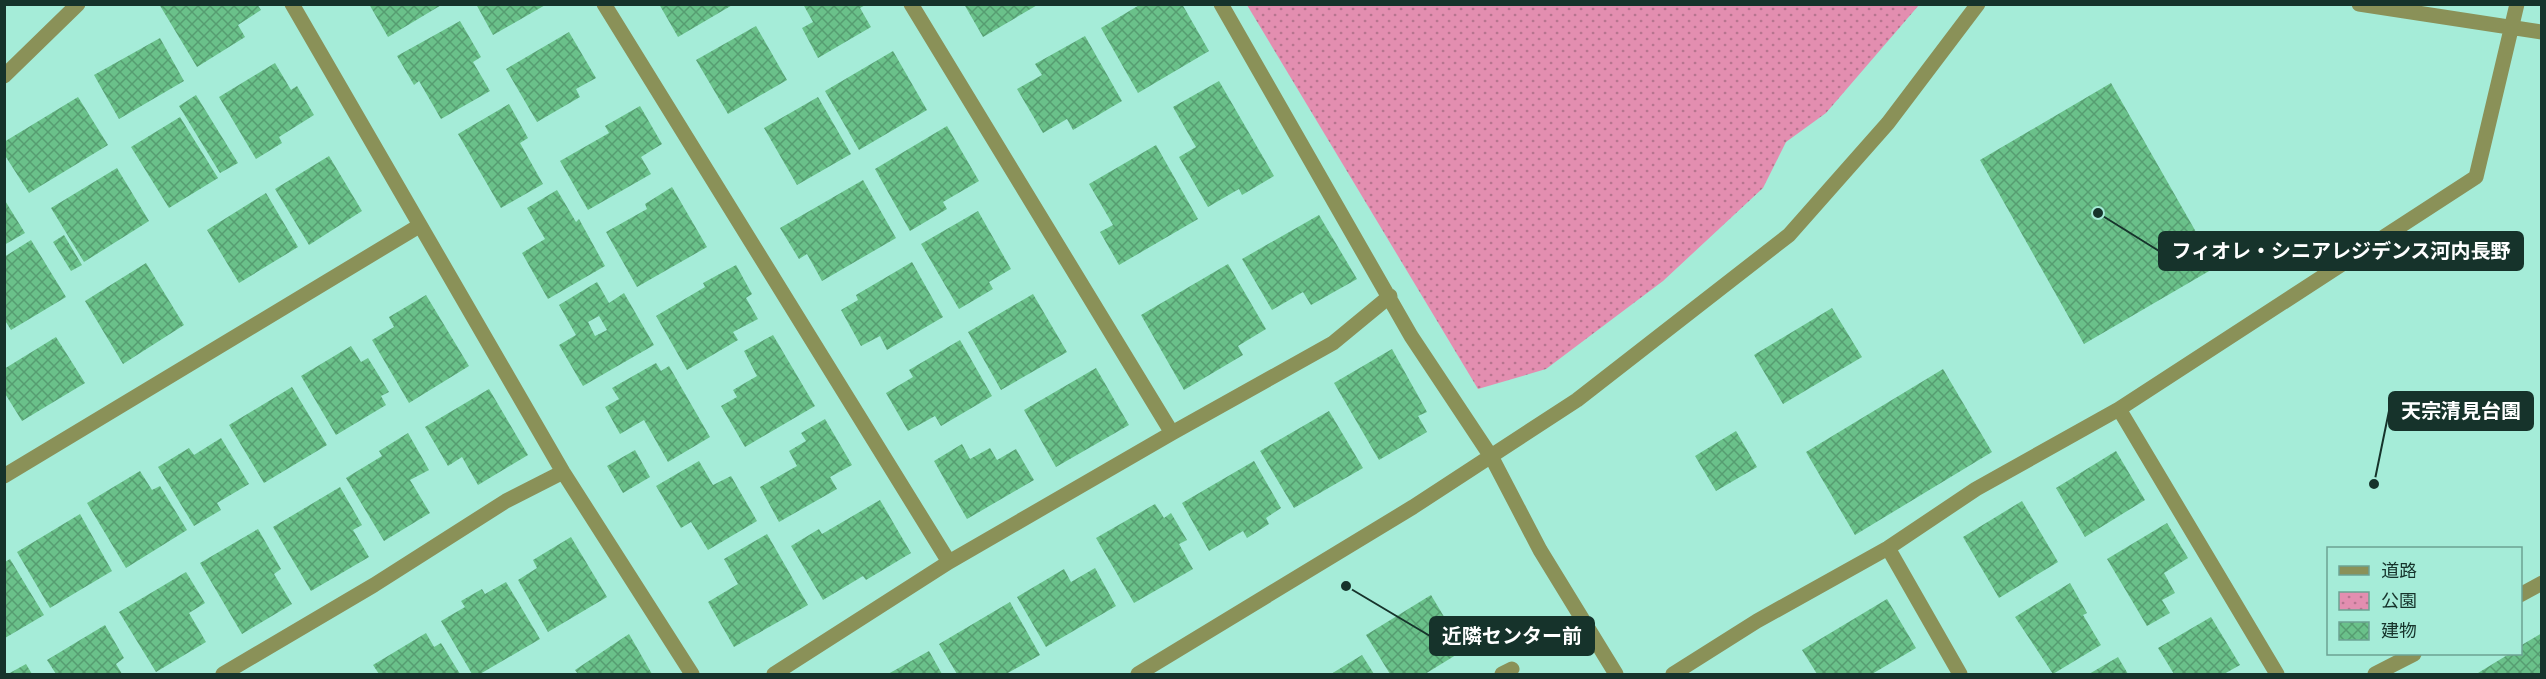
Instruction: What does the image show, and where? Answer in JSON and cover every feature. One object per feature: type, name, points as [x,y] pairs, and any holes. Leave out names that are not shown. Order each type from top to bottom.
[{"type":"street","points":[[4,75],[78,4]]},
{"type":"street","points":[[292,4],[563,472],[692,675]]},
{"type":"street","points":[[604,4],[949,562]]},
{"type":"street","points":[[910,4],[1172,433]]},
{"type":"street","points":[[1221,4],[1411,336],[1492,458],[1540,549],[1616,675]]},
{"type":"street","points":[[1138,675],[1492,458],[1577,400],[1789,235],[1887,123],[1978,4]]},
{"type":"street","points":[[2359,4],[2541,32]]},
{"type":"street","points":[[1673,675],[1757,621],[1888,549],[1976,489],[2119,409],[2476,177],[2517,4]]},
{"type":"street","points":[[4,476],[419,226]]},
{"type":"street","points":[[774,675],[949,562],[1333,343],[1390,296]]},
{"type":"street","points":[[2119,409],[2277,675]]},
{"type":"street","points":[[223,675],[374,585],[506,501],[563,472]]},
{"type":"street","points":[[1888,549],[1960,675]]},
{"type":"street","points":[[2522,594],[2541,583]]},
{"type":"street","points":[[2375,675],[2412,655]]},
{"type":"green space","points":[[1247,5],[1919,5],[1826,113],[1786,142],[1763,188],[1663,281],[1546,369],[1478,389]]},
{"type":"building","points":[[159,4],[257,4],[261,10],[238,25],[245,37],[197,67]]},
{"type":"building","points":[[369,4],[443,4],[388,37]]},
{"type":"building","points":[[476,4],[547,4],[493,35]]},
{"type":"building","points":[[659,4],[734,4],[678,37]]},
{"type":"building","points":[[803,4],[867,4],[860,8],[871,27],[818,58],[802,28],[813,22]]},
{"type":"building","points":[[964,4],[1039,4],[983,37]]},
{"type":"building","points":[[1141,4],[1182,4],[1209,51],[1138,93],[1101,28]]},
{"type":"building","points":[[460,21],[481,57],[473,62],[490,91],[441,119],[419,81],[414,85],[397,56]]},
{"type":"building","points":[[756,26],[787,80],[728,114],[696,60]]},
{"type":"building","points":[[569,32],[596,78],[576,89],[580,97],[537,122],[506,69]]},
{"type":"building","points":[[1085,36],[1122,101],[1073,130],[1067,119],[1043,133],[1017,89],[1042,75],[1035,64]]},
{"type":"building","points":[[160,38],[184,81],[119,119],[94,75]]},
{"type":"building","points":[[893,51],[927,110],[859,150],[825,91]]},
{"type":"building","points":[[275,63],[291,90],[297,86],[314,115],[279,137],[282,143],[256,159],[219,97]]},
{"type":"building","points":[[1219,81],[1274,176],[1242,195],[1239,189],[1208,207],[1179,157],[1196,147],[1173,107]]},
{"type":"building","points":[[2111,83],[2216,267],[2084,344],[1980,160]]},
{"type":"building","points":[[196,95],[238,163],[220,173],[179,106]]},
{"type":"building","points":[[78,97],[108,145],[29,193],[4,154],[4,142]]},
{"type":"building","points":[[818,97],[851,154],[797,185],[764,128]]},
{"type":"building","points":[[509,104],[528,138],[520,143],[543,184],[501,208],[458,134]]},
{"type":"building","points":[[640,106],[662,144],[641,157],[651,174],[588,210],[560,161],[609,133],[605,126]]},
{"type":"building","points":[[180,117],[218,178],[169,208],[131,147]]},
{"type":"building","points":[[947,126],[979,181],[943,202],[947,209],[910,231],[875,169]]},
{"type":"building","points":[[1156,145],[1198,219],[1119,265],[1100,232],[1113,225],[1089,184]]},
{"type":"building","points":[[329,156],[362,211],[309,245],[275,189]]},
{"type":"building","points":[[117,168],[149,221],[84,262],[51,208]]},
{"type":"building","points":[[863,180],[896,238],[822,281],[807,254],[799,259],[780,228]]},
{"type":"building","points":[[672,187],[707,247],[637,287],[606,232],[647,209],[645,204]]},
{"type":"building","points":[[557,190],[576,222],[579,219],[605,266],[548,299],[522,253],[545,239],[527,208]]},
{"type":"building","points":[[266,193],[298,247],[239,283],[207,230]]},
{"type":"building","points":[[4,199],[25,233],[4,245]]},
{"type":"building","points":[[978,211],[1011,269],[989,282],[993,289],[959,309],[921,244]]},
{"type":"building","points":[[1319,215],[1357,279],[1311,305],[1303,292],[1272,310],[1242,259]]},
{"type":"building","points":[[64,235],[82,265],[71,271],[53,242]]},
{"type":"building","points":[[31,240],[66,297],[11,330],[4,319],[4,257]]},
{"type":"building","points":[[912,262],[943,317],[887,350],[880,336],[861,346],[841,310],[858,300],[856,295]]},
{"type":"building","points":[[146,263],[184,325],[123,364],[85,301]]},
{"type":"building","points":[[1228,264],[1266,329],[1238,346],[1243,355],[1184,390],[1141,315]]},
{"type":"building","points":[[736,265],[752,294],[746,298],[758,319],[733,332],[738,340],[687,370],[656,316],[705,287],[703,283]]},
{"type":"building","points":[[597,282],[609,303],[624,293],[654,345],[583,386],[559,345],[576,335],[559,305]],"holes":[[[599,316],[607,330],[595,336],[588,322]]]},
{"type":"building","points":[[1033,294],[1067,352],[1001,390],[968,332]]},
{"type":"building","points":[[426,295],[469,366],[409,403],[372,340],[394,327],[389,317]]},
{"type":"building","points":[[1832,308],[1862,357],[1783,404],[1754,355]]},
{"type":"building","points":[[773,335],[815,406],[745,447],[721,406],[737,397],[733,390],[757,376],[744,351]]},
{"type":"building","points":[[56,337],[85,383],[22,421],[4,392],[4,369]]},
{"type":"building","points":[[960,340],[992,396],[941,426],[935,416],[908,431],[886,393],[913,377],[909,370]]},
{"type":"building","points":[[351,346],[361,362],[368,358],[389,392],[381,396],[386,405],[336,435],[301,376]]},
{"type":"building","points":[[1392,349],[1427,412],[1418,416],[1427,432],[1379,460],[1334,383]]},
{"type":"building","points":[[656,363],[661,371],[669,366],[710,437],[668,462],[644,420],[620,434],[605,407],[619,399],[612,388]]},
{"type":"building","points":[[1096,368],[1129,425],[1056,467],[1024,410]]},
{"type":"building","points":[[1943,369],[1992,452],[1855,535],[1806,452]]},
{"type":"building","points":[[292,387],[327,445],[264,483],[229,425]]},
{"type":"building","points":[[489,389],[528,455],[478,485],[462,457],[448,466],[425,427]]},
{"type":"building","points":[[1329,411],[1363,468],[1294,508],[1260,451]]},
{"type":"building","points":[[825,419],[852,465],[830,477],[837,489],[779,522],[760,487],[797,466],[789,451],[806,441],[801,433]]},
{"type":"building","points":[[1736,431],[1757,467],[1716,491],[1695,456]]},
{"type":"building","points":[[408,433],[429,470],[410,480],[430,513],[384,541],[346,478],[382,456],[379,451]]},
{"type":"building","points":[[221,438],[249,484],[217,503],[221,510],[194,526],[158,467],[189,448],[194,455]]},
{"type":"building","points":[[962,444],[970,459],[990,448],[997,460],[1016,449],[1034,480],[967,519],[934,461]]},
{"type":"building","points":[[635,450],[650,477],[623,493],[607,466]]},
{"type":"building","points":[[2116,451],[2145,500],[2085,537],[2056,488]]},
{"type":"building","points":[[699,461],[713,485],[731,476],[757,521],[708,550],[691,522],[681,528],[656,486]]},
{"type":"building","points":[[1254,461],[1281,508],[1266,518],[1269,524],[1247,538],[1243,531],[1209,551],[1182,503]]},
{"type":"building","points":[[140,471],[152,490],[160,486],[187,530],[126,568],[87,503]]},
{"type":"building","points":[[340,487],[362,525],[353,530],[369,557],[311,591],[273,527]]},
{"type":"building","points":[[880,500],[911,553],[866,580],[863,576],[823,600],[791,546],[819,529],[822,534]]},
{"type":"building","points":[[2022,501],[2058,562],[1999,598],[1963,537]]},
{"type":"building","points":[[1155,504],[1164,518],[1171,513],[1187,540],[1179,544],[1193,569],[1134,603],[1096,538]]},
{"type":"building","points":[[80,514],[112,571],[50,608],[17,552]]},
{"type":"building","points":[[2167,523],[2188,558],[2164,573],[2175,593],[2162,600],[2170,613],[2147,626],[2107,559]]},
{"type":"building","points":[[258,529],[281,569],[274,574],[292,604],[242,634],[200,563]]},
{"type":"building","points":[[767,534],[808,605],[734,647],[708,602],[738,584],[724,559]]},
{"type":"building","points":[[571,537],[607,597],[548,632],[518,580],[537,568],[533,560]]},
{"type":"building","points":[[10,559],[44,615],[5,638],[5,562]]},
{"type":"building","points":[[1095,568],[1116,606],[1046,647],[1017,597],[1064,569],[1071,582]]},
{"type":"building","points":[[186,572],[205,603],[189,613],[206,642],[156,672],[119,612]]},
{"type":"building","points":[[506,582],[540,639],[480,674],[472,674],[441,621],[465,607],[461,601],[482,589],[485,594]]},
{"type":"building","points":[[2070,583],[2087,613],[2083,615],[2101,645],[2053,674],[2015,617]]},
{"type":"building","points":[[1431,595],[1464,650],[1425,674],[1390,674],[1366,635]]},
{"type":"building","points":[[1887,599],[1916,648],[1872,674],[1817,674],[1802,650]]},
{"type":"building","points":[[1010,602],[1040,655],[1006,674],[957,674],[939,644]]},
{"type":"building","points":[[2211,617],[2240,665],[2224,674],[2174,674],[2158,648]]},
{"type":"building","points":[[105,625],[124,658],[116,664],[122,674],[56,674],[47,660]]},
{"type":"building","points":[[426,633],[434,647],[441,643],[460,674],[379,674],[373,665]]},
{"type":"building","points":[[2542,633],[2542,674],[2478,673],[2507,655],[2522,655],[2522,645]]},
{"type":"building","points":[[629,634],[652,674],[578,674],[575,670]]},
{"type":"building","points":[[929,651],[942,674],[888,674]]},
{"type":"building","points":[[1362,655],[1374,674],[1331,674]]},
{"type":"building","points":[[2118,657],[2128,674],[2089,674]]},
{"type":"building","points":[[26,664],[32,674],[8,674]]},
{"type":"place","name":"フィオレ・シニアレジデンス河内長野","points":[[2098,213]]},
{"type":"place","name":"天宗清見台園","points":[[2374,484]]},
{"type":"place","name":"近隣センター前","points":[[1346,586]]}]
